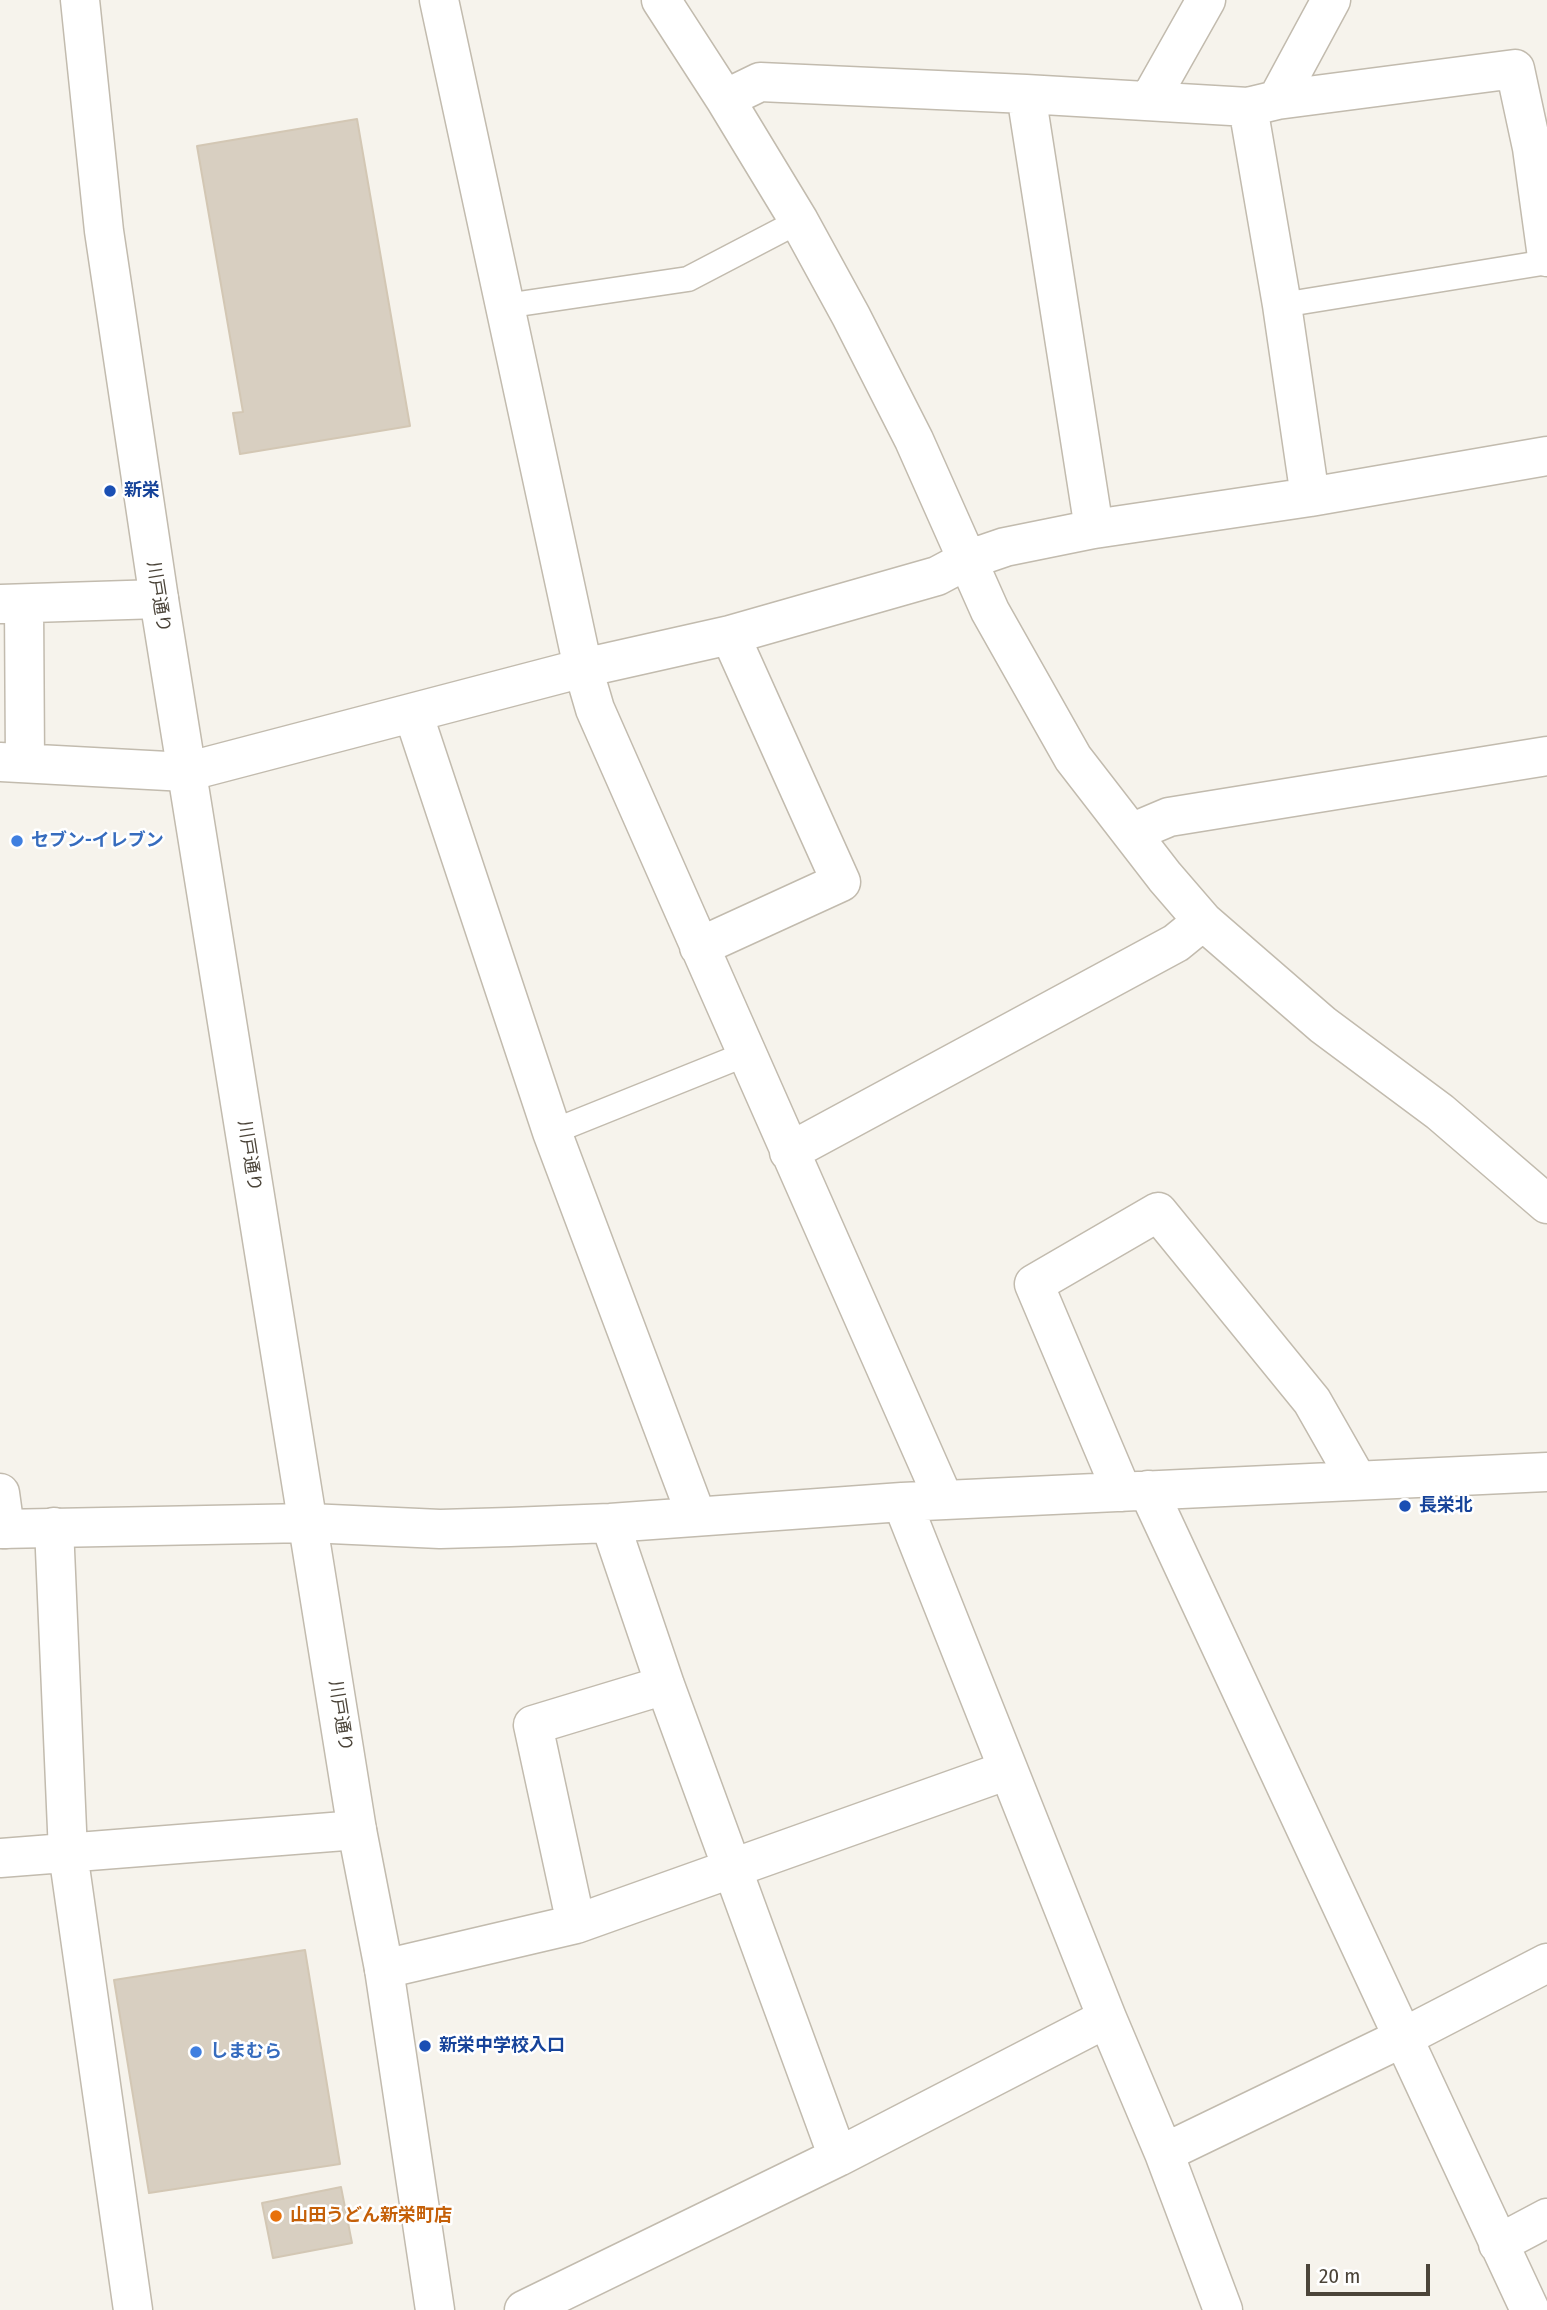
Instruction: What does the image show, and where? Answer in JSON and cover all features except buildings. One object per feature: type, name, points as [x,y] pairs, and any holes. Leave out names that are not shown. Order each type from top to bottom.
[{"type":"street","name":"川戸通り","points":[[80,0],[104,231],[159,599],[357,1830],[384,1969],[435,2310]]},
{"type":"street","points":[[439,0],[583,668],[595,709],[944,1500]]},
{"type":"street","points":[[661,0],[799,221],[914,440],[990,611],[1073,758],[1203,921],[1323,1025],[1440,1112],[1547,1204]]},
{"type":"street","points":[[1149,101],[1206,0]]},
{"type":"street","points":[[1310,497],[1282,305],[1263,104],[1331,0]]},
{"type":"street","points":[[725,99],[760,82],[1263,104],[1515,69],[1540,147],[1547,259]]},
{"type":"street","points":[[1026,94],[1094,529]]},
{"type":"street","points":[[159,599],[12,604],[13,763],[186,772],[583,668],[730,635],[937,576],[967,560],[1005,547],[1094,529],[1310,497],[1547,456]]},
{"type":"street","points":[[699,947],[841,882],[730,635]]},
{"type":"street","points":[[414,713],[552,1132],[696,1515]]},
{"type":"street","points":[[1131,833],[1169,817],[1547,756]]},
{"type":"street","points":[[789,1152],[1176,943],[1203,921]]},
{"type":"street","points":[[1357,1480],[1312,1401],[1158,1212],[1034,1284],[1402,2038],[1530,2310]]},
{"type":"street","points":[[2,1517],[54,1527],[309,1523],[440,1528],[610,1523],[902,1502],[1547,1472]]},
{"type":"street","points":[[902,1502],[1107,2018],[1164,2153],[1223,2310]]},
{"type":"street","points":[[610,1523],[665,1685],[838,2157]]},
{"type":"street","points":[[54,1527],[68,1853],[133,2310]]},
{"type":"street","points":[[576,1924],[533,1725],[665,1685]]},
{"type":"street","points":[[384,1969],[576,1924],[1008,1770]]},
{"type":"street","points":[[0,1858],[357,1830]]},
{"type":"street","points":[[1164,2153],[1402,2038],[1547,1963]]},
{"type":"street","points":[[524,2310],[838,2157],[1107,2018]]},
{"type":"street","points":[[1498,2244],[1547,2218]]},
{"type":"lane","points":[[505,306],[688,279],[799,221]]},
{"type":"lane","points":[[1282,305],[1547,259]]},
{"type":"lane","points":[[552,1132],[747,1054]]},
{"type":"place","name":"新栄","points":[[110,491]]},
{"type":"place","name":"セブン-イレブン","points":[[17,841]]},
{"type":"place","name":"長栄北","points":[[1405,1506]]},
{"type":"place","name":"新栄中学校入口","points":[[425,2046]]},
{"type":"place","name":"しまむら","points":[[196,2052]]},
{"type":"place","name":"山田うどん新栄町店","points":[[276,2216]]}]
